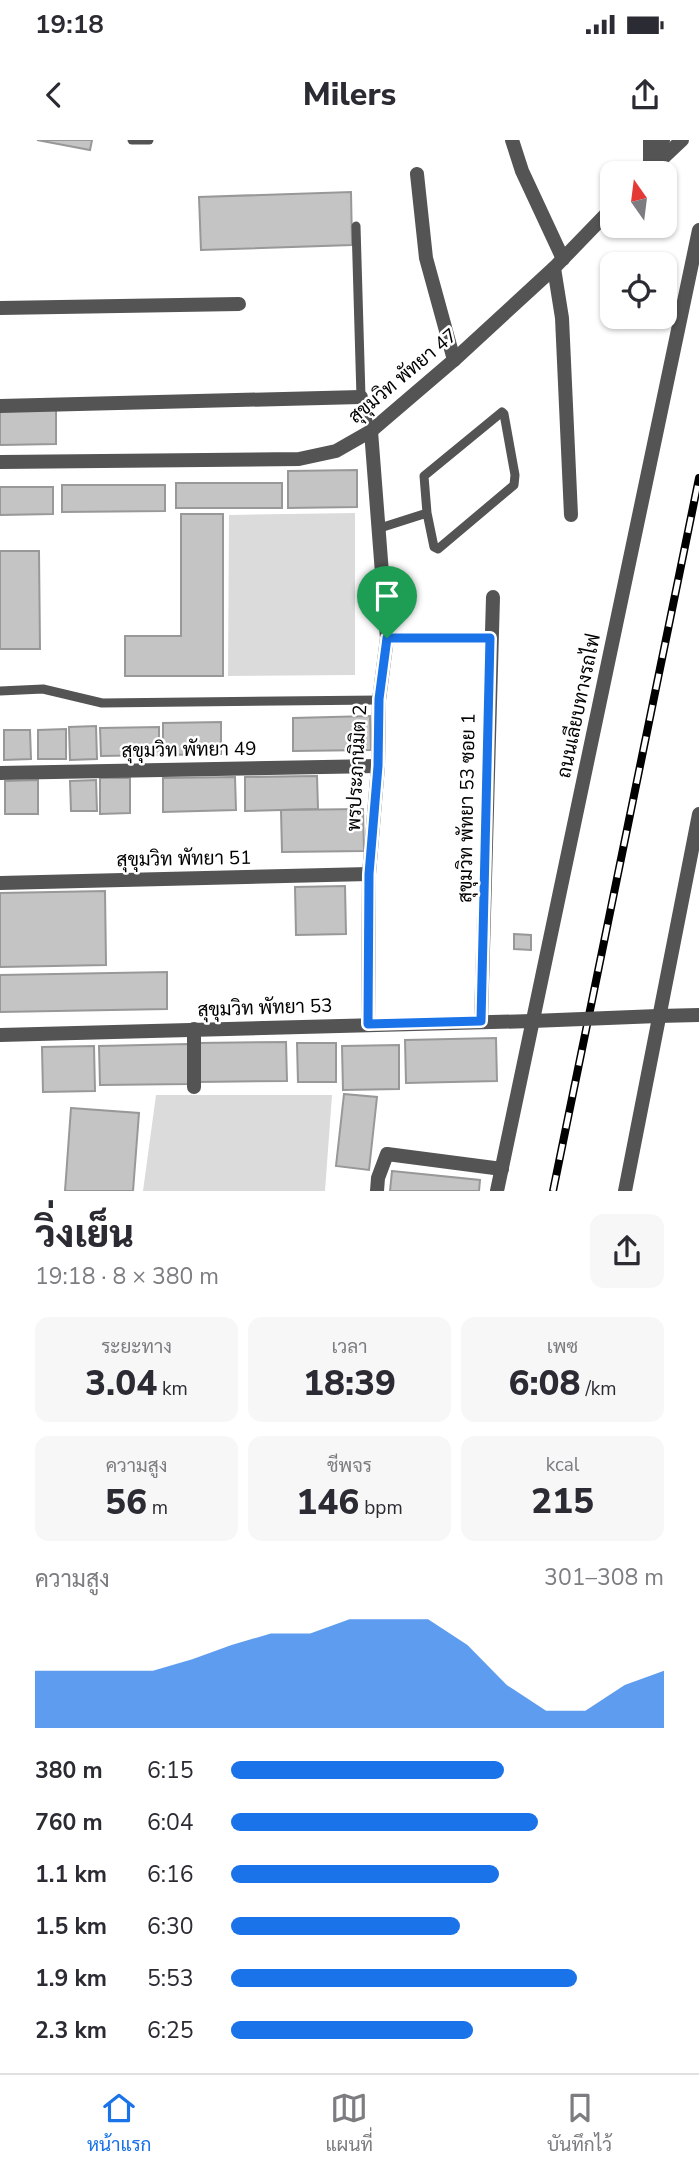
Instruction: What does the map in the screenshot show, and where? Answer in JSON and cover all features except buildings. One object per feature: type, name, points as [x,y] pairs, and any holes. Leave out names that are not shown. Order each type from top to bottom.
[{"type":"street","points":[[512,140],[559,264],[571,515]]},
{"type":"street","points":[[649,161],[650,140]]},
{"type":"street","points":[[653,161],[663,140]]},
{"type":"street","points":[[660,161],[682,140]]},
{"type":"street","points":[[417,174],[426,258],[454,360]]},
{"type":"street","name":"สุขุมวิท พัทยา 47","points":[[0,463],[299,459],[336,451],[371,431],[454,360],[559,264],[600,221]]},
{"type":"street","name":"ถนนเลียบทางรถไฟ","points":[[497,1191],[699,230]]},
{"type":"street","points":[[0,308],[239,304]]},
{"type":"street","points":[[0,406],[361,397]]},
{"type":"street","name":"พรประภานิมิต 2","points":[[368,1024],[369,874],[378,766],[379,699],[387,638],[371,431]]},
{"type":"street","name":"สุขุมวิท พัทยา 53 ซอย 1","points":[[481,1021],[493,597]]},
{"type":"street","points":[[387,638],[490,638]]},
{"type":"street","name":"สุขุมวิท พัทยา 49","points":[[0,773],[378,766]]},
{"type":"street","points":[[625,1191],[699,814]]},
{"type":"street","name":"สุขุมวิท พัทยา 51","points":[[0,883],[369,874]]},
{"type":"street","name":"สุขุมวิท พัทยา 53","points":[[0,1035],[699,1015]]},
{"type":"street","points":[[194,1029],[194,1087]]},
{"type":"street","points":[[377,1191],[378,1178],[387,1154],[502,1169]]},
{"type":"lane","points":[[132,140],[149,140]]},
{"type":"lane","points":[[356,226],[361,397],[371,431]]},
{"type":"lane","points":[[502,412],[515,475],[514,485],[438,550],[434,547],[427,513],[424,476],[502,412]]},
{"type":"lane","points":[[380,528],[427,513]]},
{"type":"lane","points":[[0,691],[43,689],[102,703],[379,699]]},
{"type":"shaded area","points":[[355,513],[355,675],[228,676],[229,515]]},
{"type":"shaded area","points":[[156,1095],[332,1095],[325,1191],[143,1191]]},
{"type":"railway","points":[[553,1191],[699,478]]},
{"type":"route","points":[[387,638],[490,638],[481,1021],[368,1024],[369,874],[378,766],[379,699],[387,638]]}]
